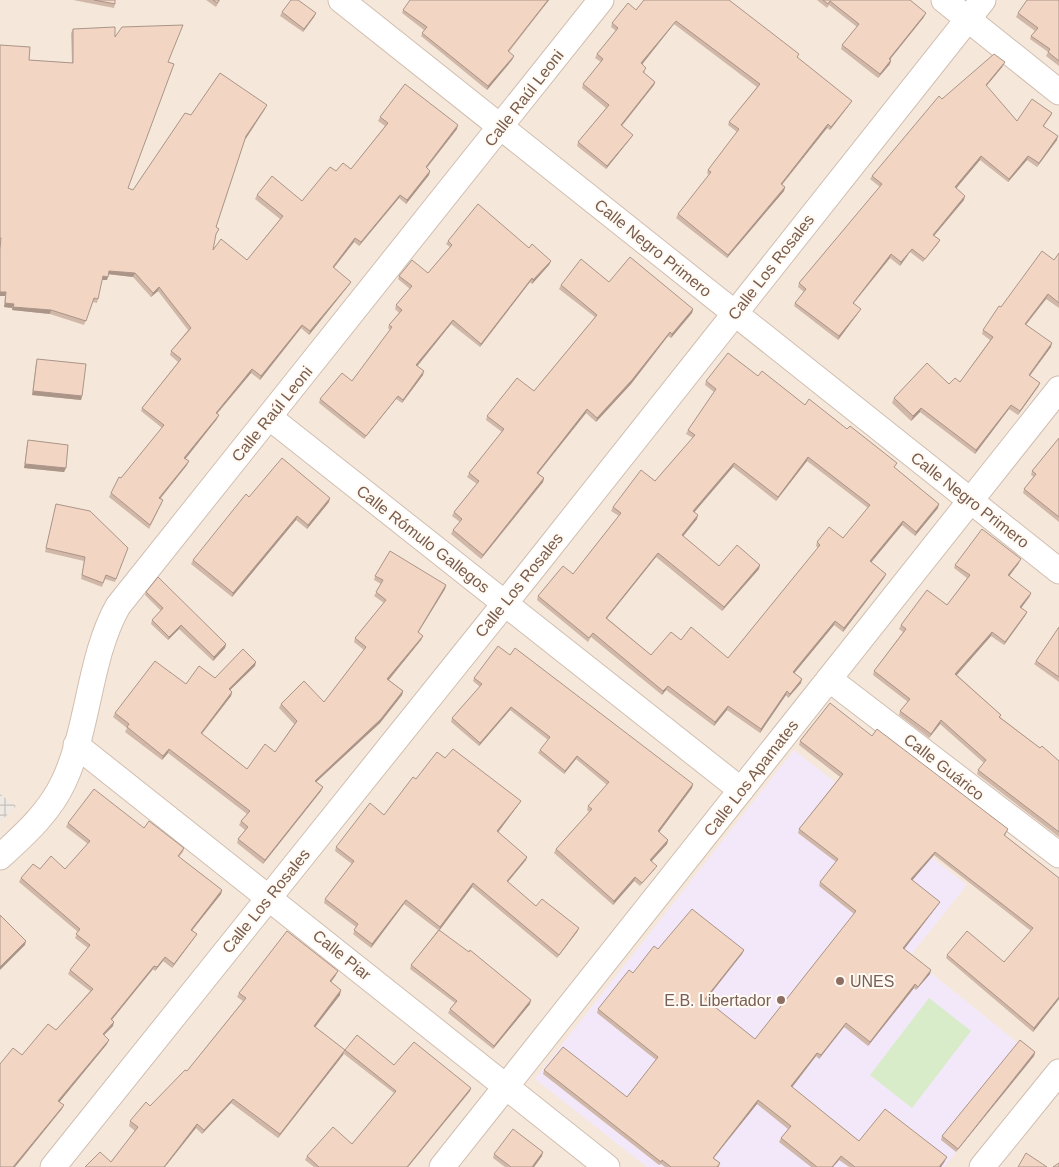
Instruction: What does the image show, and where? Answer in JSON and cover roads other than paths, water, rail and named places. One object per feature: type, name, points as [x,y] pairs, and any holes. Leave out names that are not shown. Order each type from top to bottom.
[{"type":"street","name":"Calle Negro Primero","points":[[341,0],[1059,571]]},
{"type":"street","name":"Calle Raúl Leoni","points":[[0,857],[45,812],[64,781],[76,745],[107,632],[118,606],[601,0]]},
{"type":"street","points":[[944,0],[975,10],[1059,92]]},
{"type":"street","name":"Calle Los Rosales","points":[[53,1167],[505,603],[975,10]]},
{"type":"street","name":"Calle Los Apamates","points":[[442,1167],[1059,389]]},
{"type":"street","name":"Calle Rómulo Gallegos","points":[[269,418],[741,790]]},
{"type":"street","name":"Calle Guárico","points":[[829,679],[1059,856]]},
{"type":"street","name":"Calle Piar","points":[[76,745],[607,1167]]},
{"type":"street","points":[[982,1167],[1059,1072]]},
{"type":"place","name":"UNES","points":[[840,981]]},
{"type":"place","name":"E.B. Libertador","points":[[781,1000]]}]
